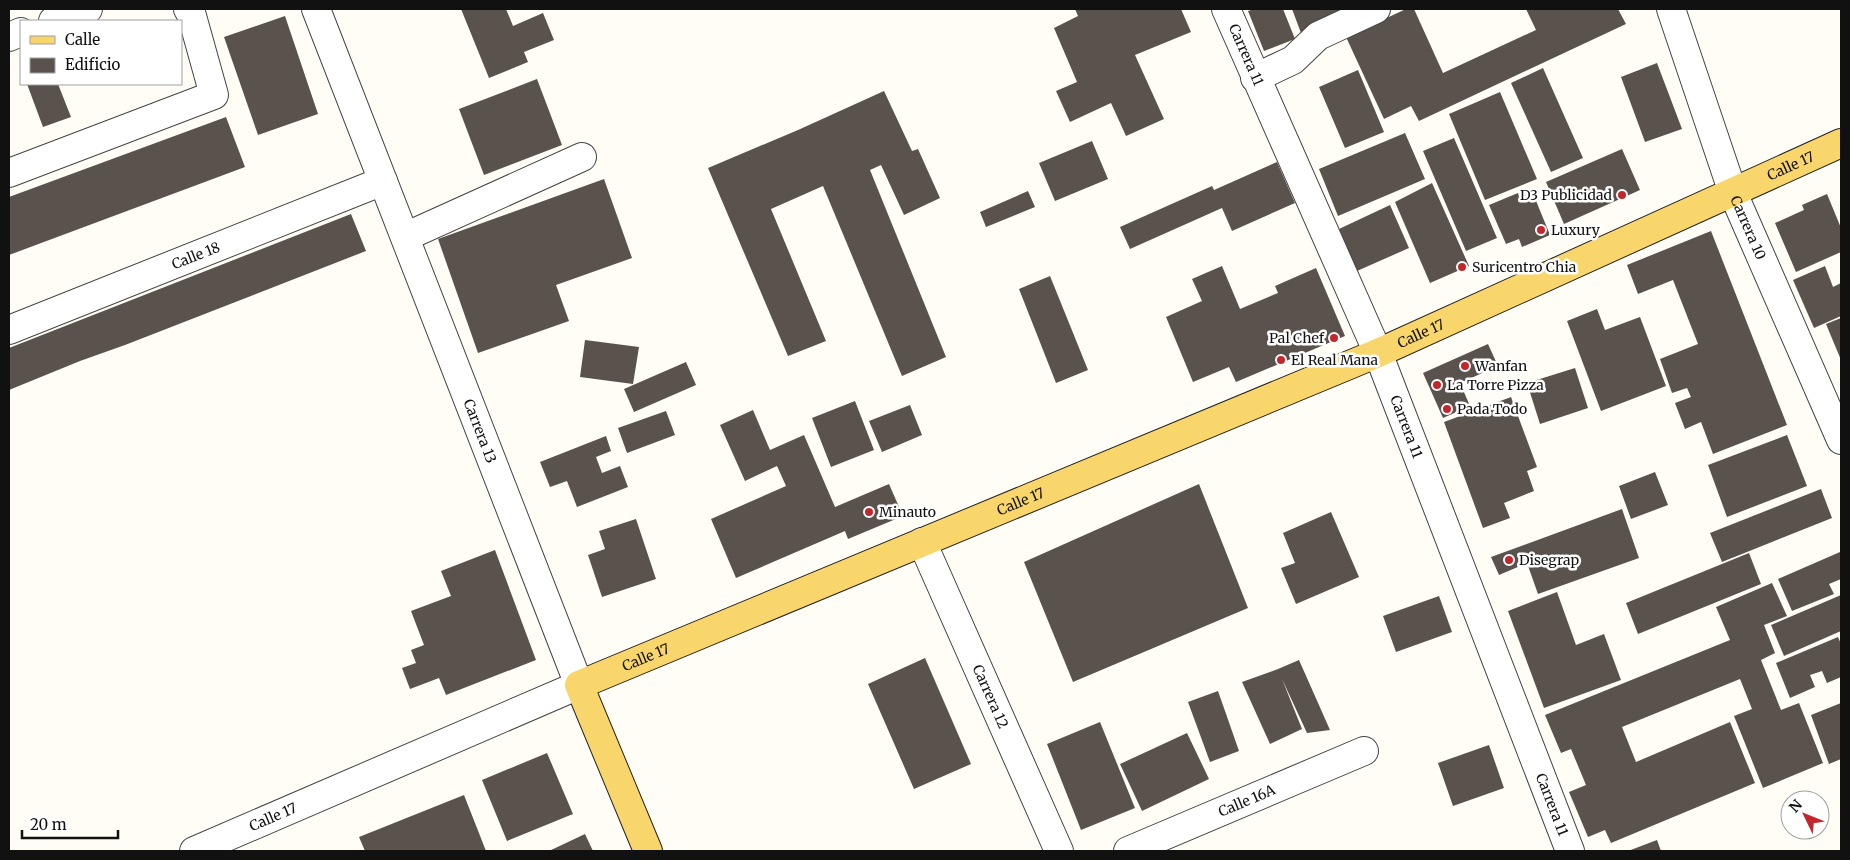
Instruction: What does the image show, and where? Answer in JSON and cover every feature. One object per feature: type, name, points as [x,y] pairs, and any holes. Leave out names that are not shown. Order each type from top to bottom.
[{"type":"main road","name":"Calle 17","points":[[579,685],[1378,353],[1841,143]]},
{"type":"main road","name":"Carrera 13","points":[[579,685],[648,851]]},
{"type":"street","points":[[56,20],[88,9]]},
{"type":"street","name":"Carrera 13","points":[[316,9],[579,685]]},
{"type":"street","name":"Carrera 11","points":[[1226,9],[1378,353],[1570,851]]},
{"type":"street","points":[[1255,78],[1293,60],[1318,36],[1376,9]]},
{"type":"street","name":"Carrera 10","points":[[1671,9],[1733,193],[1841,440]]},
{"type":"street","points":[[9,173],[214,95],[197,11]]},
{"type":"street","points":[[405,237],[582,157]]},
{"type":"street","name":"Calle 18","points":[[9,330],[383,181]]},
{"type":"street","name":"Carrera 12","points":[[922,542],[1059,851]]},
{"type":"street","name":"Calle 17","points":[[194,851],[228,845],[579,685]]},
{"type":"street","name":"Calle 16A","points":[[1128,851],[1364,751]]},
{"type":"building","points":[[461,9],[506,9],[513,26],[543,13],[554,40],[524,52],[528,62],[489,78]]},
{"type":"building","points":[[1075,9],[1181,9],[1191,32],[1135,55],[1164,119],[1126,136],[1111,103],[1070,122],[1056,91],[1077,82],[1054,28],[1078,16]]},
{"type":"building","points":[[1254,9],[1283,9],[1295,39],[1264,51],[1248,11]]},
{"type":"building","points":[[1292,9],[1348,9],[1301,33]]},
{"type":"building","points":[[1406,9],[1414,9],[1443,73],[1536,30],[1526,9],[1618,9],[1626,24],[1419,121],[1411,106],[1384,119],[1346,37]]},
{"type":"building","points":[[285,16],[318,114],[258,135],[224,37]]},
{"type":"building","points":[[1657,63],[1682,129],[1645,142],[1621,77]]},
{"type":"building","points":[[1543,68],[1583,158],[1551,172],[1511,83]]},
{"type":"building","points":[[1358,70],[1384,132],[1345,148],[1319,87]]},
{"type":"building","points":[[537,79],[562,145],[484,175],[459,109]]},
{"type":"building","points":[[27,85],[58,85],[71,117],[43,127]]},
{"type":"building","points":[[884,91],[912,151],[918,149],[940,198],[904,215],[881,165],[870,170],[946,357],[902,376],[823,186],[771,209],[826,341],[788,356],[708,168]]},
{"type":"building","points":[[1500,92],[1537,179],[1485,200],[1449,114]]},
{"type":"building","points":[[226,117],[245,167],[9,255],[9,197]]},
{"type":"building","points":[[1405,133],[1425,179],[1338,216],[1319,169]]},
{"type":"building","points":[[1454,138],[1497,238],[1466,251],[1423,151]]},
{"type":"building","points":[[1092,141],[1108,179],[1055,201],[1039,163]]},
{"type":"building","points":[[1622,149],[1640,190],[1564,224],[1546,182]]},
{"type":"building","points":[[1277,162],[1295,203],[1232,231],[1222,208],[1130,249],[1120,227],[1212,186],[1214,190]]},
{"type":"building","points":[[604,179],[632,258],[556,285],[569,321],[478,353],[438,239]]},
{"type":"building","points":[[1432,183],[1469,266],[1430,283],[1395,202]]},
{"type":"building","points":[[1028,191],[1035,207],[986,227],[980,212]]},
{"type":"building","points":[[1532,191],[1550,235],[1522,247],[1519,239],[1506,244],[1489,205],[1518,193],[1519,197]]},
{"type":"building","points":[[1827,194],[1841,228],[1841,252],[1796,272],[1775,223],[1804,210],[1802,205]]},
{"type":"building","points":[[1390,205],[1409,248],[1357,271],[1339,229]]},
{"type":"building","points":[[351,214],[366,251],[9,390],[9,348]]},
{"type":"building","points":[[1711,231],[1787,425],[1713,454],[1701,422],[1685,429],[1675,403],[1691,397],[1687,388],[1672,393],[1660,359],[1698,344],[1673,280],[1638,294],[1627,265]]},
{"type":"building","points":[[1222,266],[1240,309],[1278,293],[1275,286],[1316,268],[1345,336],[1236,382],[1229,367],[1193,382],[1166,317],[1202,301],[1192,279]]},
{"type":"building","points":[[1825,266],[1833,287],[1841,283],[1841,316],[1814,328],[1793,280]]},
{"type":"building","points":[[1050,276],[1088,370],[1056,383],[1019,289]]},
{"type":"building","points":[[1597,309],[1605,330],[1640,317],[1666,386],[1601,411],[1567,321]]},
{"type":"building","points":[[1841,318],[1841,360],[1826,324]]},
{"type":"building","points":[[585,340],[639,347],[633,384],[580,377]]},
{"type":"building","points":[[1488,344],[1498,366],[1460,383],[1470,406],[1443,418],[1423,373]]},
{"type":"building","points":[[686,362],[696,385],[634,412],[624,389]]},
{"type":"building","points":[[1575,368],[1588,408],[1540,424],[1527,383]]},
{"type":"building","points":[[1511,397],[1537,467],[1527,471],[1534,491],[1504,503],[1510,518],[1483,528],[1444,422]]},
{"type":"building","points":[[855,401],[874,450],[831,467],[812,418]]},
{"type":"building","points":[[910,405],[922,435],[882,452],[869,421]]},
{"type":"building","points":[[753,410],[770,450],[804,435],[835,507],[889,484],[903,516],[848,539],[845,531],[736,578],[711,519],[786,486],[777,466],[745,481],[720,425]]},
{"type":"building","points":[[666,411],[675,435],[627,453],[618,428]]},
{"type":"building","points":[[1787,435],[1807,486],[1727,517],[1708,465]]},
{"type":"building","points":[[606,436],[611,451],[596,457],[602,473],[620,466],[628,487],[577,507],[567,481],[550,487],[540,462]]},
{"type":"building","points":[[1655,472],[1668,505],[1631,519],[1619,486]]},
{"type":"building","points":[[1199,484],[1248,608],[1073,682],[1024,562]]},
{"type":"building","points":[[1821,489],[1832,518],[1722,562],[1710,533]]},
{"type":"building","points":[[1622,509],[1639,558],[1538,594],[1527,563],[1499,575],[1491,557]]},
{"type":"building","points":[[1331,512],[1359,577],[1296,604],[1281,568],[1295,563],[1283,533]]},
{"type":"building","points":[[636,519],[656,579],[602,597],[588,555],[605,549],[599,531]]},
{"type":"building","points":[[495,550],[536,660],[446,695],[439,678],[410,689],[402,668],[416,663],[411,650],[424,645],[411,611],[451,596],[441,571]]},
{"type":"building","points":[[1840,552],[1841,579],[1829,584],[1834,594],[1792,611],[1778,579]]},
{"type":"building","points":[[1749,553],[1761,584],[1638,634],[1626,603]]},
{"type":"building","points":[[1772,583],[1787,616],[1764,625],[1775,653],[1761,660],[1781,710],[1799,703],[1823,763],[1763,788],[1734,716],[1752,709],[1740,679],[1622,727],[1636,762],[1730,722],[1755,783],[1611,843],[1605,830],[1588,837],[1569,792],[1586,785],[1571,749],[1561,753],[1545,715],[1730,640],[1716,607]]},
{"type":"building","points":[[1557,592],[1576,645],[1604,634],[1621,680],[1544,708],[1508,611]]},
{"type":"building","points":[[1841,595],[1841,631],[1784,656],[1771,625]]},
{"type":"building","points":[[1439,596],[1452,632],[1396,652],[1383,616]]},
{"type":"building","points":[[1838,637],[1841,644],[1841,677],[1827,683],[1822,671],[1810,675],[1815,687],[1790,698],[1776,663]]},
{"type":"building","points":[[925,658],[971,764],[914,789],[868,684]]},
{"type":"building","points":[[1299,660],[1330,730],[1307,733],[1282,679],[1302,729],[1270,744],[1242,682]]},
{"type":"building","points":[[1218,691],[1239,751],[1210,762],[1188,702]]},
{"type":"building","points":[[1841,703],[1841,759],[1829,764],[1811,715]]},
{"type":"building","points":[[1100,722],[1135,808],[1081,830],[1047,744]]},
{"type":"building","points":[[1187,733],[1209,779],[1142,811],[1120,764]]},
{"type":"building","points":[[1489,745],[1504,788],[1453,806],[1438,763]]},
{"type":"building","points":[[547,753],[573,814],[507,841],[482,780]]},
{"type":"building","points":[[464,795],[486,851],[365,851],[359,837]]},
{"type":"building","points":[[585,834],[593,851],[549,851]]},
{"type":"building","points":[[1657,840],[1661,851],[1628,851]]},
{"type":"place","name":"D3 Publicidad","points":[[1622,195]]},
{"type":"place","name":"Luxury","points":[[1541,230]]},
{"type":"place","name":"Suricentro Chia","points":[[1462,267]]},
{"type":"place","name":"Pal Chef","points":[[1334,338]]},
{"type":"place","name":"El Real Mana","points":[[1281,360]]},
{"type":"place","name":"Wanfan","points":[[1465,366]]},
{"type":"place","name":"La Torre Pizza","points":[[1437,385]]},
{"type":"place","name":"Pada Todo","points":[[1447,409]]},
{"type":"place","name":"Minauto","points":[[869,512]]},
{"type":"place","name":"Disegrap","points":[[1509,560]]}]
